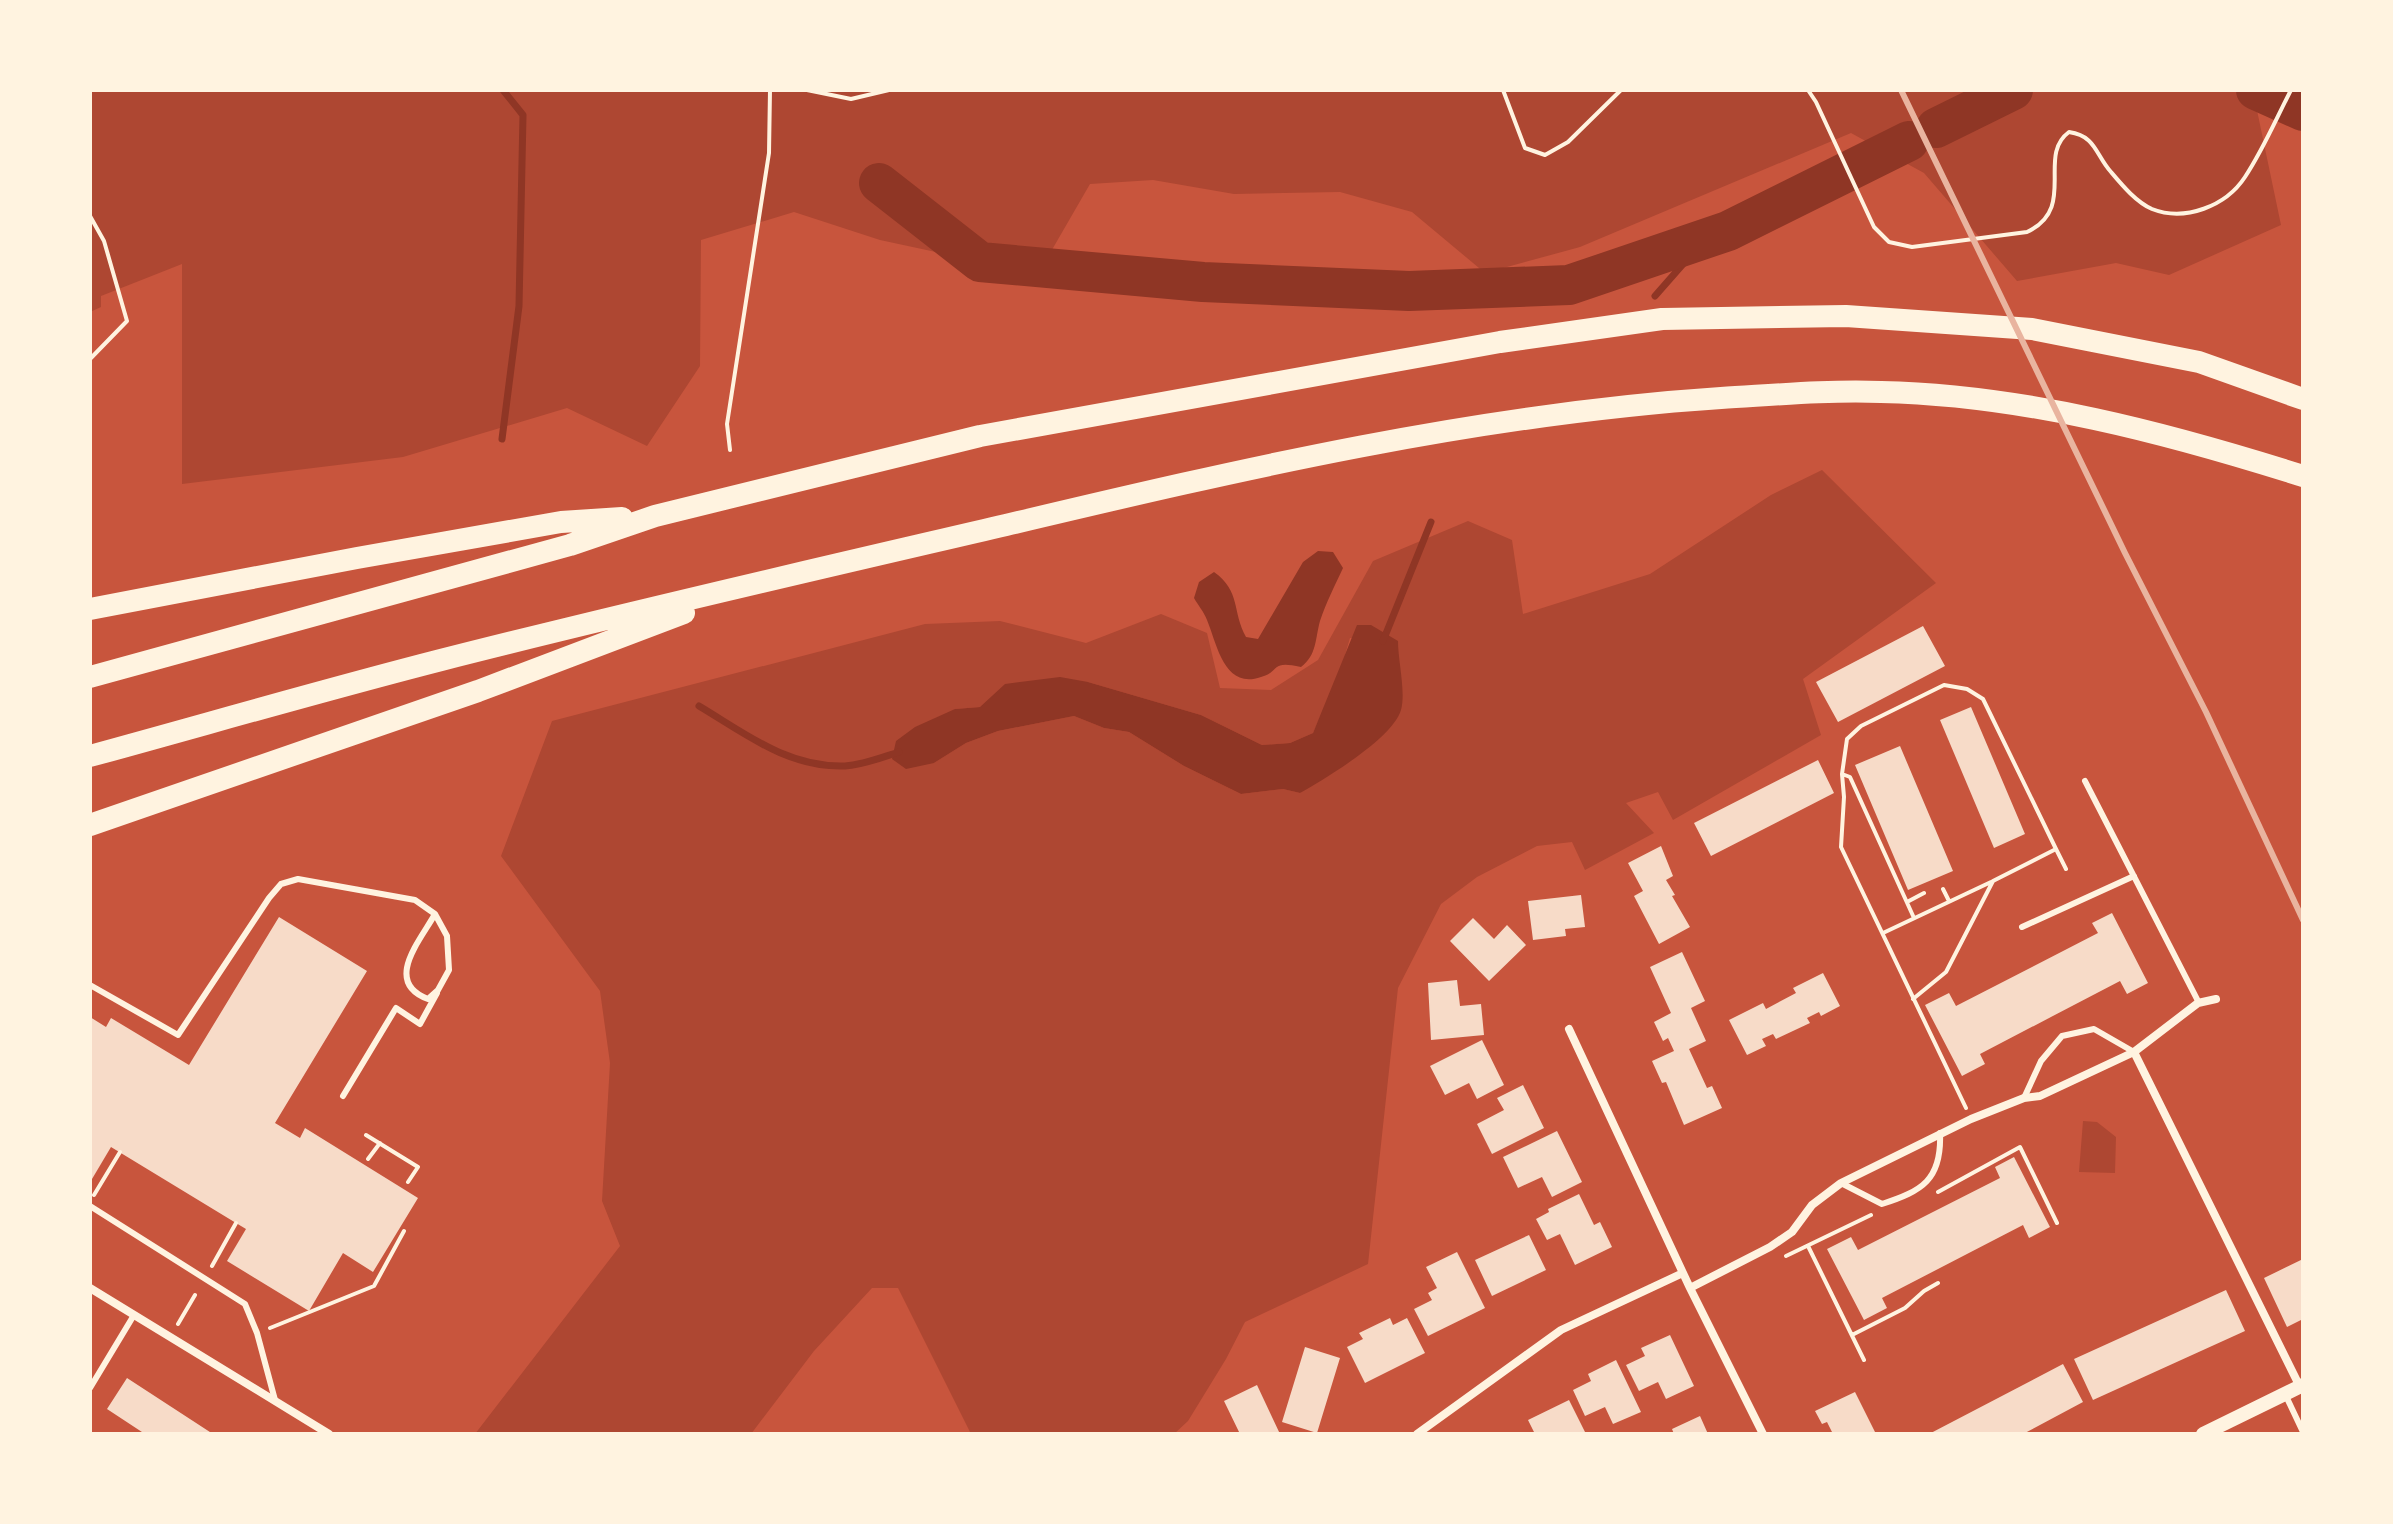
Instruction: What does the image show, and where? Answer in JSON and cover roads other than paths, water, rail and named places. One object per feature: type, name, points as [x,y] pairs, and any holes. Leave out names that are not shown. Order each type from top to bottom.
[{"type":"highway","points":[[90,677],[570,545],[655,516],[980,436],[1500,342],[1662,319],[1846,316],[2032,329],[2199,362],[2303,399]]},
{"type":"highway","points":[[90,756],[438,661],[1218,475],[1374,443],[1520,418],[1630,404],[1879,392],[1988,399],[2144,431],[2303,476]]},
{"type":"highway","points":[[90,609],[561,522],[655,516]]},
{"type":"highway","points":[[90,825],[478,691],[772,579]]},
{"type":"street","points":[[1690,1288],[1770,1247],[1792,1232],[1812,1205],[1841,1183],[1971,1119],[2024,1098],[2040,1096],[2134,1052],[2199,1003],[2216,999]]},
{"type":"street","points":[[1569,1029],[1690,1288],[1763,1434]]},
{"type":"street","points":[[2134,1052],[2302,1386],[2203,1434]]},
{"type":"street","points":[[1417,1434],[1561,1330],[1683,1273]]},
{"type":"street","points":[[90,1288],[329,1434]]},
{"type":"lane","points":[[2085,781],[2199,1003]]},
{"type":"lane","points":[[2022,927],[2134,876]]},
{"type":"lane","points":[[90,985],[178,1035],[281,884],[298,879],[415,900],[435,914],[447,936],[449,970],[420,1024],[396,1008],[343,1096]]},
{"type":"lane","points":[[435,914],[406,966],[407,983],[419,995],[428,999],[438,990]]},
{"type":"lane","points":[[2024,1098],[2041,1061],[2062,1036],[2094,1029],[2134,1052]]},
{"type":"lane","points":[[1841,1183],[1882,1204],[1910,1195],[1932,1179],[1941,1154],[1940,1133]]},
{"type":"lane","points":[[90,1206],[245,1304],[257,1333],[275,1401]]},
{"type":"lane","points":[[90,1388],[134,1315]]},
{"type":"lane","points":[[2285,1394],[2303,1432]]},
{"type":"waterway","points":[[502,439],[519,306],[523,115],[503,90]]},
{"type":"waterway","points":[[1936,128],[2013,90]]},
{"type":"waterway","points":[[2256,90],[2303,111]]},
{"type":"waterway","points":[[879,183],[980,262],[1203,282],[1409,291],[1569,285],[1728,231],[1909,141]]},
{"type":"waterway","points":[[1655,296],[1705,239]]},
{"type":"waterway","points":[[1383,641],[1431,522]]},
{"type":"waterway","points":[[699,706],[768,747],[805,761],[845,766],[899,752]]},
{"type":"railway","points":[[1901,90],[2125,553],[2206,712],[2303,920]]}]
